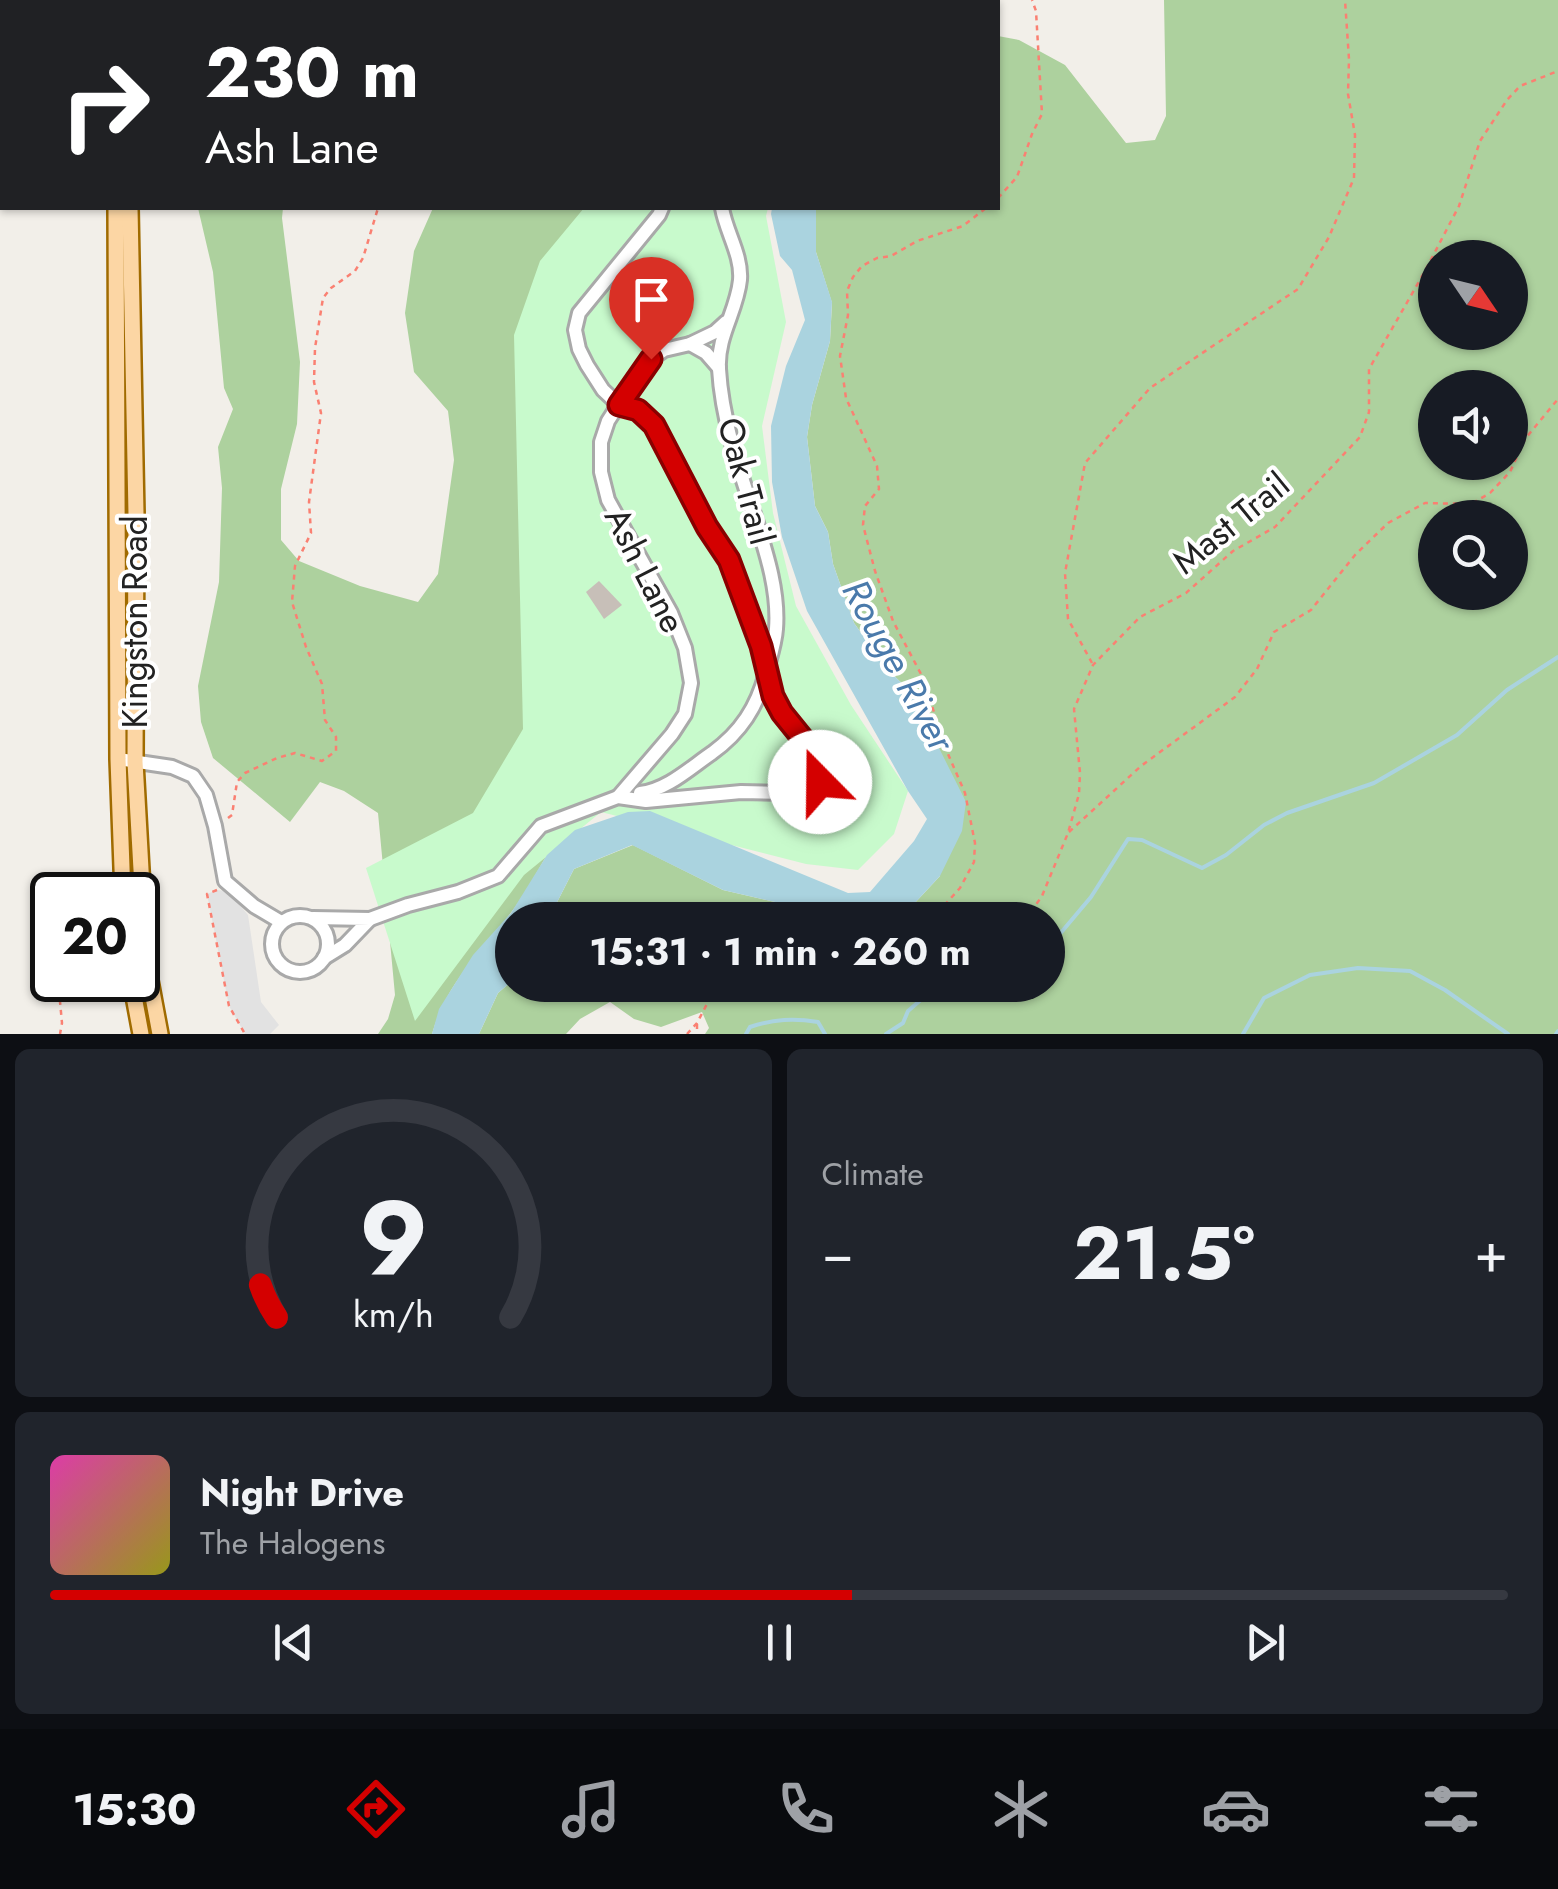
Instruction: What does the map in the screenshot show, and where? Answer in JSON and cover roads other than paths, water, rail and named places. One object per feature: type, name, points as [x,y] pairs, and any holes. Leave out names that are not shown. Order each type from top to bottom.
[{"type":"main road","name":"Kingston Road","points":[[116,210],[118,759],[122,872]]},
{"type":"main road","name":"Kingston Road","points":[[130,210],[136,514],[135,762],[146,959],[160,1034]]},
{"type":"main road","points":[[134,1002],[141,1034]]},
{"type":"lane","points":[[618,797],[646,801],[741,792],[790,793],[812,790],[824,770],[773,696],[761,646],[729,560],[707,527],[654,425],[638,410],[619,405],[603,390],[579,349],[575,330],[579,313],[661,210]]},
{"type":"lane","name":"Oak Trail","points":[[370,919],[498,876],[541,826],[570,813],[618,797],[654,792],[721,747],[743,726],[760,695],[774,648],[773,586],[730,440],[719,368],[726,322],[740,282],[740,260],[722,210]]},
{"type":"lane","name":"Ash Lane","points":[[618,797],[685,714],[691,683],[685,648],[671,613],[608,500],[601,472],[601,442],[608,421],[651,359],[664,350],[715,332],[726,322]]},
{"type":"lane","points":[[690,344],[706,353],[719,368]]},
{"type":"lane","points":[[118,759],[172,767],[193,776],[206,795],[224,881],[281,922]]},
{"type":"lane","points":[[296,916],[370,919],[345,945],[309,970],[299,972],[281,966],[275,958],[272,939],[281,922],[296,916]]},
{"type":"lane","points":[[312,918],[325,930],[328,950],[324,958]]},
{"type":"water","name":"Rouge River","points":[[772,210],[816,210],[816,252],[832,302],[830,341],[807,437],[815,506],[828,532],[833,564],[854,623],[888,670],[911,692],[966,802],[962,831],[940,876],[916,902],[775,902],[723,890],[632,845],[574,869],[557,902],[518,902],[547,855],[575,830],[628,812],[650,811],[848,893],[870,892],[914,841],[927,819],[807,611],[782,537],[772,482],[771,426],[786,366],[805,320],[792,270],[780,256]]},
{"type":"water","name":"Rouge River","points":[[495,931],[495,999],[479,1034],[432,1034],[439,1009],[473,955]]},
{"type":"waterway","points":[[1065,928],[1091,897],[1128,839],[1142,840],[1202,868],[1287,813],[1374,783],[1457,735],[1507,690],[1558,657]]},
{"type":"waterway","points":[[1243,1034],[1264,998],[1310,975],[1358,968],[1410,971],[1508,1034]]},
{"type":"waterway","points":[[886,1034],[903,1023],[908,1011],[918,1002]]},
{"type":"waterway","points":[[746,1034],[750,1027],[792,1020],[818,1022],[825,1034]]}]
